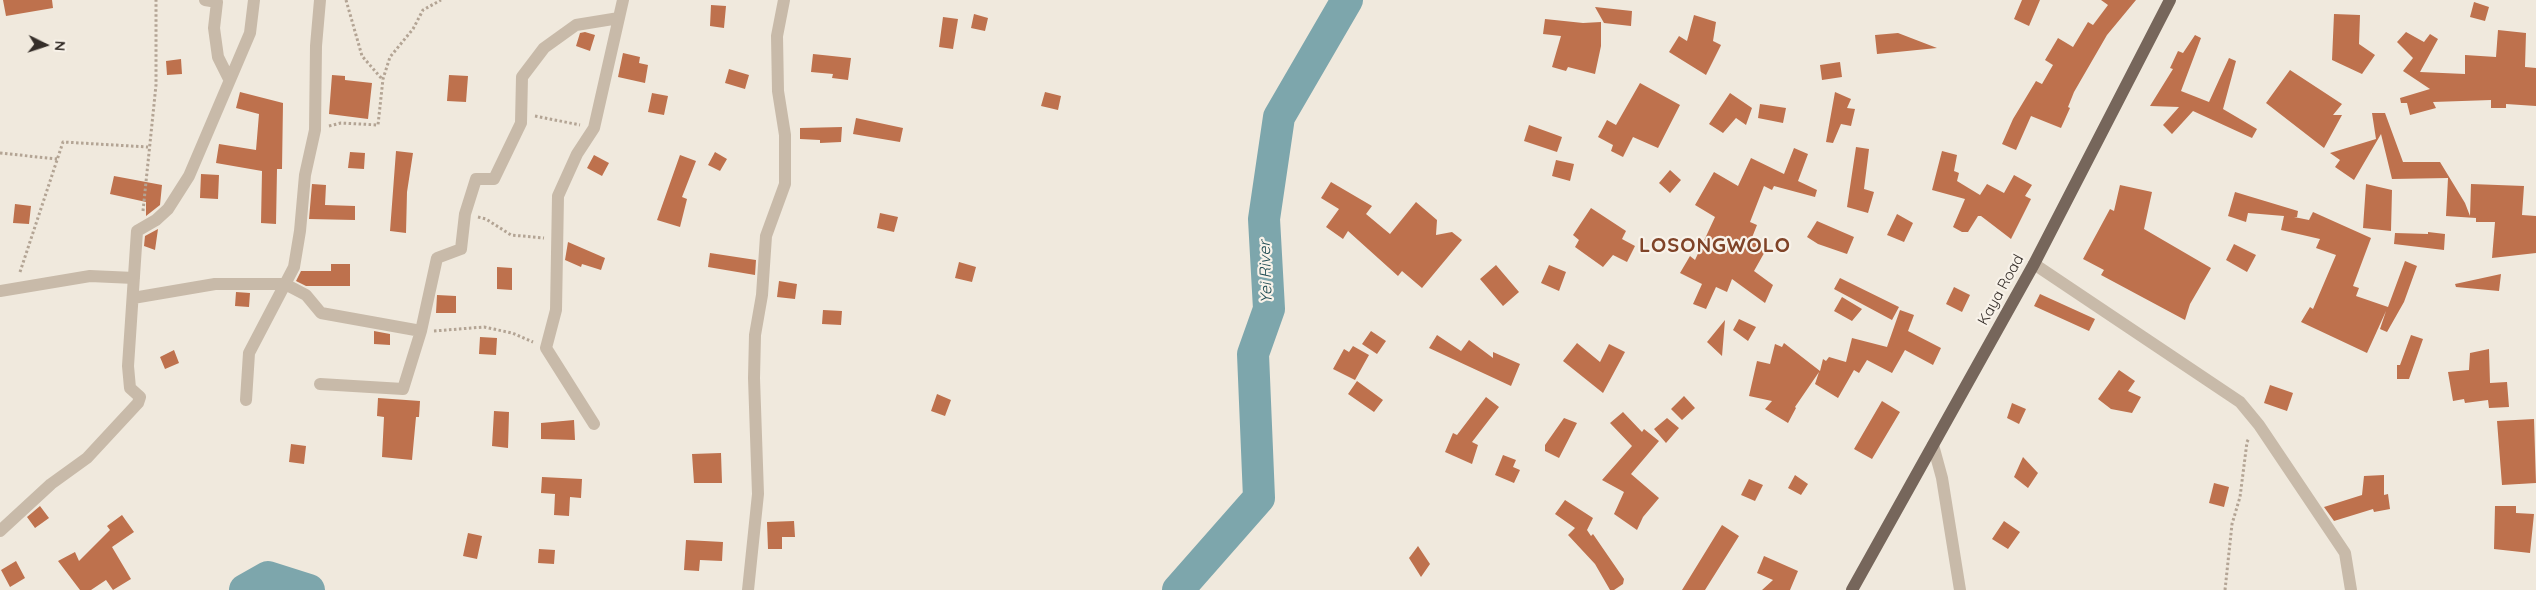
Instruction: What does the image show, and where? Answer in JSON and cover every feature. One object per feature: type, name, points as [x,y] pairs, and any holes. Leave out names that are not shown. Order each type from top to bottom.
[{"type":"main road","name":"Kaya Road","points":[[1852,590],[2034,264],[2170,0]]},
{"type":"street","points":[[205,0],[217,2],[214,28],[218,56],[230,79]]},
{"type":"street","points":[[0,531],[51,484],[87,458],[138,403],[140,397],[130,388],[128,366],[137,231],[142,226],[156,220],[168,209],[189,176],[250,34],[254,0]]},
{"type":"street","points":[[246,400],[249,353],[294,267],[300,231],[305,175],[315,130],[316,46],[320,0]]},
{"type":"street","points":[[594,424],[571,391],[546,348],[556,310],[558,196],[577,154],[594,128],[623,0]]},
{"type":"street","points":[[748,590],[758,494],[754,378],[755,335],[762,296],[766,236],[785,184],[785,135],[778,91],[777,36],[784,0]]},
{"type":"street","points":[[320,384],[403,389],[421,331],[437,258],[461,249],[465,214],[476,179],[494,179],[521,123],[522,76],[544,48],[576,25],[619,18]]},
{"type":"street","points":[[2034,264],[2240,402],[2258,425],[2345,552],[2351,590]]},
{"type":"street","points":[[0,291],[90,276],[134,278]]},
{"type":"street","points":[[133,298],[215,284],[285,284],[306,295],[321,313],[421,331]]},
{"type":"street","points":[[1933,445],[1942,478],[1960,590]]},
{"type":"path","points":[[142,226],[148,147],[156,85],[156,0]]},
{"type":"path","points":[[346,0],[362,56],[383,79]]},
{"type":"path","points":[[315,130],[341,123],[378,125],[383,79],[390,57],[413,29],[423,10],[441,0]]},
{"type":"path","points":[[521,123],[534,116],[594,128]]},
{"type":"path","points":[[15,289],[62,142],[148,147]]},
{"type":"path","points":[[0,153],[57,159]]},
{"type":"path","points":[[465,214],[486,219],[511,235],[538,239],[557,236]]},
{"type":"path","points":[[421,331],[484,327],[512,333],[546,348]]},
{"type":"path","points":[[2225,590],[2232,524],[2240,497],[2247,442],[2258,425]]},
{"type":"building","points":[[3,0],[52,0],[53,8],[6,16]]},
{"type":"building","points":[[2022,0],[2040,0],[2029,26],[2014,19]]},
{"type":"building","points":[[2101,0],[2136,0],[2107,35],[2074,92],[2068,107],[2070,108],[2061,128],[2031,116],[2016,150],[2002,144],[2013,119],[2036,81],[2042,84],[2053,65],[2045,60],[2058,38],[2073,47],[2088,22],[2093,25],[2108,5]]},
{"type":"building","points":[[2474,2],[2489,7],[2485,21],[2470,17]]},
{"type":"building","points":[[711,5],[726,6],[724,28],[710,26]]},
{"type":"building","points":[[1595,7],[1632,11],[1631,26],[1604,23]]},
{"type":"building","points":[[974,14],[988,18],[985,31],[971,28]]},
{"type":"building","points":[[2334,14],[2360,15],[2359,44],[2375,55],[2362,74],[2332,60]]},
{"type":"building","points":[[1694,15],[1716,22],[1713,41],[1721,45],[1706,75],[1669,52],[1679,36],[1687,41]]},
{"type":"building","points":[[943,17],[958,19],[953,49],[939,47]]},
{"type":"building","points":[[1545,19],[1583,23],[1601,22],[1601,46],[1595,74],[1568,67],[1566,71],[1552,67],[1561,36],[1543,34]]},
{"type":"building","points":[[2498,30],[2526,33],[2525,67],[2536,68],[2536,106],[2506,104],[2506,108],[2491,108],[2491,100],[2433,102],[2436,108],[2410,115],[2407,103],[2401,103],[2400,98],[2430,89],[2403,71],[2413,58],[2397,42],[2406,32],[2424,42],[2430,34],[2438,39],[2420,72],[2465,74],[2465,55],[2496,57]]},
{"type":"building","points":[[585,32],[595,35],[590,51],[576,46],[580,33]]},
{"type":"building","points":[[1898,33],[1937,48],[1877,54],[1875,35]]},
{"type":"building","points":[[2195,35],[2201,38],[2181,91],[2209,102],[2229,58],[2236,61],[2223,109],[2257,129],[2252,138],[2193,111],[2172,134],[2163,125],[2179,107],[2150,106],[2173,69],[2170,68],[2178,51],[2183,53]]},
{"type":"building","points":[[623,53],[640,57],[639,63],[648,65],[645,83],[618,77]]},
{"type":"building","points":[[813,54],[851,58],[848,80],[832,78],[833,74],[811,72]]},
{"type":"building","points":[[181,59],[182,74],[167,75],[166,61]]},
{"type":"building","points":[[1840,62],[1842,77],[1822,80],[1820,65]]},
{"type":"building","points":[[729,69],[749,75],[745,89],[725,83]]},
{"type":"building","points":[[2290,70],[2342,104],[2333,115],[2342,115],[2324,148],[2266,103]]},
{"type":"building","points":[[332,75],[345,76],[345,80],[372,83],[368,119],[329,114]]},
{"type":"building","points":[[449,75],[468,76],[466,102],[447,101]]},
{"type":"building","points":[[1640,83],[1680,105],[1658,148],[1633,137],[1623,157],[1611,151],[1613,145],[1598,137],[1607,120],[1616,125]]},
{"type":"building","points":[[240,92],[283,103],[282,169],[277,169],[276,224],[261,223],[262,171],[216,163],[219,144],[256,150],[259,114],[236,108]]},
{"type":"building","points":[[1045,92],[1061,96],[1058,110],[1041,106]]},
{"type":"building","points":[[1835,92],[1851,99],[1847,108],[1855,109],[1851,126],[1841,124],[1833,143],[1826,142]]},
{"type":"building","points":[[652,93],[668,96],[664,115],[648,112]]},
{"type":"building","points":[[1730,93],[1752,108],[1746,125],[1736,118],[1723,133],[1709,124]]},
{"type":"building","points":[[1760,104],[1786,108],[1783,123],[1758,118]]},
{"type":"building","points":[[2372,113],[2385,113],[2403,162],[2440,162],[2465,203],[2470,216],[2471,184],[2524,186],[2522,215],[2536,216],[2536,253],[2492,258],[2495,222],[2476,222],[2476,218],[2446,216],[2448,178],[2392,179],[2381,134],[2354,180],[2335,167],[2340,160],[2330,153],[2376,139]]},
{"type":"building","points":[[856,118],[903,128],[900,142],[853,134]]},
{"type":"building","points":[[1529,125],[1562,137],[1557,152],[1524,141]]},
{"type":"building","points":[[842,127],[841,142],[820,143],[820,140],[800,139],[800,128]]},
{"type":"building","points":[[1856,147],[1869,149],[1864,189],[1874,192],[1868,213],[1847,207]]},
{"type":"building","points":[[1794,148],[1808,154],[1798,181],[1817,190],[1815,197],[1774,186],[1772,190],[1764,186],[1750,222],[1757,225],[1751,240],[1767,248],[1754,271],[1773,285],[1765,303],[1732,279],[1727,292],[1716,287],[1706,309],[1693,304],[1702,284],[1680,273],[1690,256],[1695,260],[1715,217],[1695,205],[1714,172],[1738,186],[1751,158],[1784,174]]},
{"type":"building","points":[[396,151],[413,153],[407,192],[406,233],[390,231]]},
{"type":"building","points":[[1942,151],[1957,155],[1954,171],[1959,173],[1957,181],[1980,195],[1987,184],[2004,193],[2014,175],[2032,185],[2025,196],[2031,199],[2011,239],[1981,216],[1978,216],[1968,232],[1962,232],[1953,227],[1965,199],[1932,190]]},
{"type":"building","points":[[350,152],[365,153],[364,169],[348,168]]},
{"type":"building","points":[[715,152],[727,159],[720,171],[708,165]]},
{"type":"building","points":[[594,155],[609,163],[602,176],[587,168]]},
{"type":"building","points":[[680,155],[696,161],[682,197],[687,199],[680,227],[657,220]]},
{"type":"building","points":[[1556,160],[1574,164],[1570,181],[1552,176]]},
{"type":"building","points":[[1670,170],[1681,180],[1670,193],[1659,183]]},
{"type":"building","points":[[201,174],[219,175],[218,199],[200,198]]},
{"type":"building","points":[[114,176],[162,185],[160,205],[146,216],[146,202],[110,194]]},
{"type":"building","points":[[1331,182],[1372,206],[1366,214],[1390,234],[1416,202],[1437,220],[1436,235],[1452,232],[1462,240],[1422,288],[1402,271],[1398,276],[1348,231],[1343,239],[1326,227],[1339,209],[1321,198]]},
{"type":"building","points":[[312,184],[326,185],[325,205],[355,206],[355,220],[309,219]]},
{"type":"building","points":[[2366,184],[2392,190],[2391,231],[2363,228]]},
{"type":"building","points":[[2120,185],[2152,192],[2144,229],[2211,268],[2190,304],[2185,320],[2101,275],[2104,270],[2083,259],[2110,209],[2114,211]]},
{"type":"building","points":[[2235,192],[2298,211],[2297,217],[2294,217],[2309,220],[2313,212],[2371,238],[2353,286],[2359,288],[2356,296],[2388,307],[2405,261],[2417,266],[2404,302],[2387,332],[2380,329],[2386,311],[2367,353],[2301,322],[2310,307],[2313,309],[2336,255],[2316,248],[2320,239],[2281,230],[2284,216],[2248,213],[2246,222],[2228,216]]},
{"type":"building","points":[[15,204],[31,206],[29,224],[13,223]]},
{"type":"building","points":[[1591,208],[1626,231],[1622,239],[1635,246],[1627,262],[1613,255],[1603,267],[1575,247],[1579,240],[1573,235]]},
{"type":"building","points":[[880,213],[898,217],[894,232],[877,228]]},
{"type":"building","points":[[1897,214],[1913,223],[1904,242],[1887,235]]},
{"type":"building","points":[[1817,221],[1854,237],[1847,254],[1818,244],[1807,237]]},
{"type":"building","points":[[158,229],[155,250],[144,246],[145,236]]},
{"type":"building","points":[[2428,232],[2445,234],[2444,250],[2394,244],[2395,233],[2428,234]]},
{"type":"building","points":[[568,242],[605,258],[601,270],[582,264],[581,267],[565,260]]},
{"type":"building","points":[[2234,244],[2256,255],[2247,272],[2226,260]]},
{"type":"building","points":[[710,253],[756,260],[755,275],[708,267]]},
{"type":"building","points":[[959,262],[976,267],[972,282],[955,278]]},
{"type":"building","points":[[331,264],[350,264],[350,286],[306,286],[296,281],[301,271],[331,271]]},
{"type":"building","points":[[1496,265],[1519,292],[1503,306],[1480,279]]},
{"type":"building","points":[[1549,265],[1566,272],[1559,291],[1541,283]]},
{"type":"building","points":[[497,267],[512,268],[512,290],[497,289]]},
{"type":"building","points":[[2501,274],[2499,291],[2456,287],[2455,284]]},
{"type":"building","points":[[1840,278],[1899,307],[1892,320],[1834,289]]},
{"type":"building","points":[[779,281],[797,284],[795,299],[777,297]]},
{"type":"building","points":[[1954,287],[1970,295],[1962,312],[1946,304]]},
{"type":"building","points":[[236,292],[250,293],[249,307],[235,306]]},
{"type":"building","points":[[2040,294],[2095,319],[2089,331],[2034,306]]},
{"type":"building","points":[[437,295],[456,296],[456,313],[436,313]]},
{"type":"building","points":[[1842,297],[1862,309],[1852,321],[1834,311]]},
{"type":"building","points":[[823,310],[842,311],[841,325],[822,324]]},
{"type":"building","points":[[1900,310],[1914,315],[1908,331],[1941,348],[1933,365],[1905,350],[1892,373],[1867,360],[1859,373],[1854,370],[1838,398],[1815,384],[1819,372],[1795,407],[1788,423],[1765,409],[1772,401],[1749,396],[1757,361],[1770,364],[1775,344],[1782,347],[1784,343],[1820,371],[1823,359],[1826,361],[1829,357],[1846,362],[1852,338],[1887,347]]},
{"type":"building","points":[[1739,319],[1756,327],[1748,341],[1733,330]]},
{"type":"building","points":[[1725,320],[1722,356],[1707,342]]},
{"type":"building","points":[[374,331],[390,334],[390,345],[374,344]]},
{"type":"building","points":[[1371,331],[1386,341],[1377,354],[1362,344]]},
{"type":"building","points":[[1437,335],[1461,351],[1469,340],[1493,358],[1493,352],[1520,364],[1511,386],[1429,348]]},
{"type":"building","points":[[2411,335],[2423,339],[2409,379],[2397,379],[2397,365],[2400,365]]},
{"type":"building","points":[[480,337],[497,338],[496,355],[479,354]]},
{"type":"building","points":[[1577,343],[1600,362],[1609,344],[1625,352],[1603,393],[1563,361]]},
{"type":"building","points":[[1353,346],[1369,355],[1355,380],[1333,369],[1344,349],[1349,352]]},
{"type":"building","points":[[2489,349],[2490,383],[2507,382],[2509,407],[2489,408],[2488,400],[2465,403],[2464,399],[2453,401],[2448,372],[2469,370],[2470,353]]},
{"type":"building","points":[[174,350],[179,363],[165,369],[160,357]]},
{"type":"building","points":[[2119,370],[2135,381],[2128,391],[2141,397],[2132,413],[2111,409],[2098,399]]},
{"type":"building","points":[[1357,381],[1383,400],[1374,412],[1348,394]]},
{"type":"building","points":[[2270,385],[2293,393],[2287,411],[2264,403]]},
{"type":"building","points":[[937,394],[951,400],[945,416],[931,411]]},
{"type":"building","points":[[1684,396],[1695,408],[1682,420],[1671,409]]},
{"type":"building","points":[[1486,397],[1499,407],[1472,442],[1478,445],[1472,464],[1445,452],[1453,433],[1457,435]]},
{"type":"building","points":[[378,398],[420,401],[419,417],[416,417],[412,460],[382,457],[384,417],[377,416]]},
{"type":"building","points":[[1882,401],[1900,412],[1872,459],[1854,449]]},
{"type":"building","points":[[2012,403],[2026,409],[2019,424],[2007,418]]},
{"type":"building","points":[[494,411],[509,412],[508,448],[492,446]]},
{"type":"building","points":[[1623,412],[1642,432],[1644,429],[1659,441],[1631,474],[1659,498],[1643,517],[1637,530],[1614,514],[1624,492],[1602,480],[1632,446],[1610,423]]},
{"type":"building","points":[[1564,418],[1577,423],[1559,458],[1545,451],[1545,445]]},
{"type":"building","points":[[1667,418],[1679,428],[1666,443],[1654,429]]},
{"type":"building","points":[[2534,419],[2536,483],[2502,485],[2497,421]]},
{"type":"building","points":[[574,420],[575,440],[541,439],[541,423]]},
{"type":"building","points":[[291,444],[306,446],[304,464],[289,462]]},
{"type":"building","points":[[721,453],[722,483],[694,483],[692,454]]},
{"type":"building","points":[[1503,455],[1516,460],[1513,467],[1520,470],[1514,483],[1495,475]]},
{"type":"building","points":[[2023,457],[2038,473],[2028,488],[2014,477]]},
{"type":"building","points":[[1795,475],[1808,484],[1801,495],[1788,488]]},
{"type":"building","points":[[2384,475],[2384,495],[2388,494],[2390,509],[2374,512],[2373,509],[2334,521],[2324,507],[2362,495],[2364,476]]},
{"type":"building","points":[[542,477],[582,479],[581,498],[570,497],[569,516],[554,515],[555,494],[541,493]]},
{"type":"building","points":[[1749,479],[1763,485],[1755,501],[1741,495]]},
{"type":"building","points":[[2214,483],[2229,487],[2224,507],[2209,503]]},
{"type":"building","points":[[1565,500],[1593,518],[1587,530],[1591,536],[1593,534],[1624,579],[1623,584],[1614,590],[1610,590],[1595,564],[1568,535],[1575,528],[1555,514]]},
{"type":"building","points":[[40,506],[49,518],[35,528],[27,517]]},
{"type":"building","points":[[2495,506],[2516,506],[2516,513],[2534,514],[2530,553],[2494,549]]},
{"type":"building","points":[[122,515],[134,532],[112,547],[131,579],[113,590],[106,580],[91,590],[80,590],[58,561],[75,552],[79,561],[110,530],[107,526]]},
{"type":"building","points":[[794,521],[795,537],[782,537],[782,549],[768,549],[767,522]]},
{"type":"building","points":[[2004,521],[2020,532],[2008,549],[1992,539]]},
{"type":"building","points":[[1722,525],[1739,536],[1705,590],[1682,590]]},
{"type":"building","points":[[468,533],[482,536],[477,559],[463,556]]},
{"type":"building","points":[[686,540],[723,542],[722,561],[700,560],[699,571],[684,570]]},
{"type":"building","points":[[1418,546],[1430,564],[1421,577],[1409,558]]},
{"type":"building","points":[[539,549],[555,550],[554,564],[538,563]]},
{"type":"building","points":[[1764,556],[1798,571],[1790,590],[1762,590],[1773,580],[1757,573]]},
{"type":"building","points":[[16,561],[25,578],[10,587],[1,570]]},
{"type":"waterway","name":"Yei River","points":[[1178,590],[1259,498],[1253,354],[1269,309],[1264,219],[1279,117],[1347,0]]},
{"type":"waterway","name":"Yei River","points":[[245,590],[268,577],[309,590]]},
{"type":"district","name":"LOSONGWOLO","points":[[1715,246]]}]
